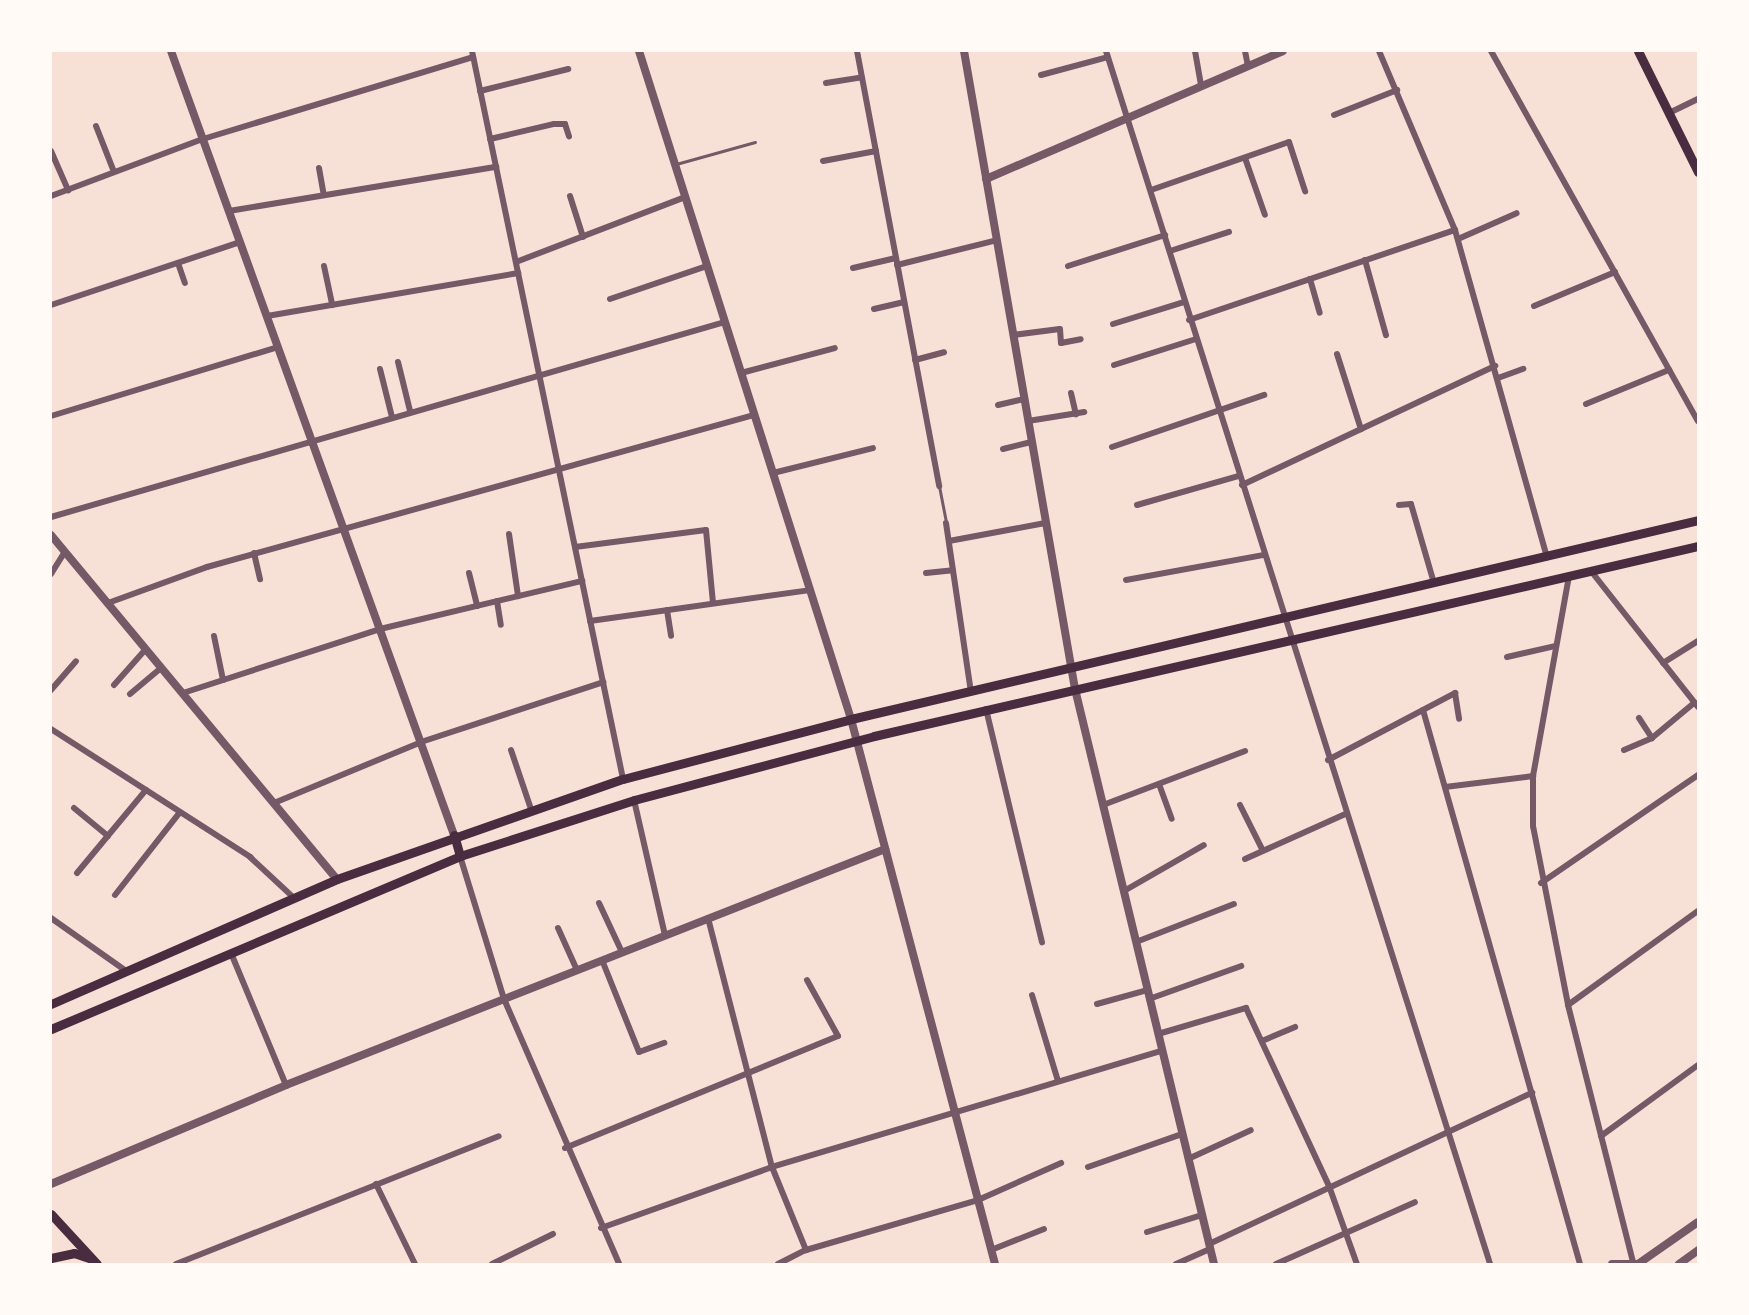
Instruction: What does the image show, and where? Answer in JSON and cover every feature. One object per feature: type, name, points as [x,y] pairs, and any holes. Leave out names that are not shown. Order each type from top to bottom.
[{"type":"main road","points":[[1638,51],[1698,172]]},
{"type":"main road","points":[[51,1004],[337,879],[454,835],[623,779],[851,719],[1698,520]]},
{"type":"main road","points":[[51,1029],[460,856],[634,800],[986,709],[1698,546]]},
{"type":"main road","points":[[454,835],[460,856]]},
{"type":"main road","points":[[51,1214],[98,1264]]},
{"type":"main road","points":[[51,1258],[74,1253],[98,1264]]},
{"type":"street","points":[[171,51],[454,835]]},
{"type":"street","points":[[639,51],[851,719],[995,1264]]},
{"type":"street","points":[[857,51],[939,486]]},
{"type":"street","points":[[964,51],[1075,689],[1214,1264]]},
{"type":"street","points":[[1195,51],[1201,86]]},
{"type":"street","points":[[1245,51],[1248,66]]},
{"type":"street","points":[[986,179],[1283,51]]},
{"type":"street","points":[[1379,51],[1458,239],[1547,557]]},
{"type":"street","points":[[1491,51],[1698,421]]},
{"type":"street","points":[[51,196],[203,139],[472,54],[623,779]]},
{"type":"street","points":[[1041,75],[1107,54],[1263,555],[1490,1264]]},
{"type":"street","points":[[480,91],[568,69]]},
{"type":"street","points":[[826,83],[862,77]]},
{"type":"street","points":[[1334,115],[1397,90]]},
{"type":"street","points":[[1669,113],[1698,99]]},
{"type":"street","points":[[490,139],[554,124],[565,124],[569,136]]},
{"type":"street","points":[[96,126],[114,172]]},
{"type":"street","points":[[1151,190],[1289,142],[1305,191]]},
{"type":"street","points":[[51,151],[68,190]]},
{"type":"street","points":[[823,161],[876,151]]},
{"type":"street","points":[[1245,158],[1265,215]]},
{"type":"street","points":[[229,211],[496,167]]},
{"type":"street","points":[[319,168],[324,195]]},
{"type":"street","points":[[570,196],[582,237]]},
{"type":"street","points":[[516,262],[685,197]]},
{"type":"street","points":[[1458,239],[1517,213]]},
{"type":"street","points":[[1189,320],[1455,230]]},
{"type":"street","points":[[1170,251],[1229,232]]},
{"type":"street","points":[[1068,267],[1165,235]]},
{"type":"street","points":[[853,268],[997,240]]},
{"type":"street","points":[[51,305],[240,243]]},
{"type":"street","points":[[1365,260],[1386,335]]},
{"type":"street","points":[[178,263],[185,283]]},
{"type":"street","points":[[324,266],[332,305]]},
{"type":"street","points":[[610,299],[707,266]]},
{"type":"street","points":[[1534,306],[1615,272]]},
{"type":"street","points":[[267,316],[518,273]]},
{"type":"street","points":[[1311,279],[1320,313]]},
{"type":"street","points":[[874,309],[904,302]]},
{"type":"street","points":[[1113,324],[1184,302]]},
{"type":"street","points":[[51,517],[410,411],[725,322]]},
{"type":"street","points":[[1013,335],[1060,329],[1061,343],[1081,339]]},
{"type":"street","points":[[1114,365],[1196,339]]},
{"type":"street","points":[[51,416],[278,347]]},
{"type":"street","points":[[741,373],[835,348]]},
{"type":"street","points":[[915,360],[944,352]]},
{"type":"street","points":[[1337,354],[1360,429]]},
{"type":"street","points":[[398,362],[410,411]]},
{"type":"street","points":[[1242,485],[1495,366]]},
{"type":"street","points":[[380,369],[392,417]]},
{"type":"street","points":[[1498,378],[1523,369]]},
{"type":"street","points":[[1586,404],[1669,370]]},
{"type":"street","points":[[1071,393],[1076,414]]},
{"type":"street","points":[[1112,447],[1219,413],[1264,395]]},
{"type":"street","points":[[998,405],[1024,399]]},
{"type":"street","points":[[1028,421],[1084,412]]},
{"type":"street","points":[[108,603],[254,553],[754,415]]},
{"type":"street","points":[[1003,449],[1032,442]]},
{"type":"street","points":[[773,473],[873,448]]},
{"type":"street","points":[[1137,505],[1239,476]]},
{"type":"street","points":[[1399,505],[1411,504],[1434,583]]},
{"type":"street","points":[[946,523],[971,692]]},
{"type":"street","points":[[949,541],[1046,523]]},
{"type":"street","points":[[575,547],[706,530],[713,603]]},
{"type":"street","points":[[509,534],[518,596]]},
{"type":"street","points":[[51,535],[337,879]]},
{"type":"street","points":[[51,574],[65,552]]},
{"type":"street","points":[[254,553],[260,579]]},
{"type":"street","points":[[1126,580],[1263,555]]},
{"type":"street","points":[[926,573],[953,570]]},
{"type":"street","points":[[1591,571],[1696,705],[1652,738],[1624,750]]},
{"type":"street","points":[[469,573],[477,606]]},
{"type":"street","points":[[1569,576],[1533,776],[1533,826],[1541,883],[1568,1005],[1636,1264]]},
{"type":"street","points":[[183,693],[380,629],[582,581]]},
{"type":"street","points":[[590,621],[810,590]]},
{"type":"street","points":[[497,601],[501,625]]},
{"type":"street","points":[[667,610],[671,636]]},
{"type":"street","points":[[214,636],[223,680]]},
{"type":"street","points":[[1663,663],[1698,641]]},
{"type":"street","points":[[1507,657],[1555,646]]},
{"type":"street","points":[[114,685],[146,650]]},
{"type":"street","points":[[51,690],[76,661]]},
{"type":"street","points":[[130,694],[161,668]]},
{"type":"street","points":[[274,803],[421,742],[603,682]]},
{"type":"street","points":[[1328,760],[1455,693],[1459,719]]},
{"type":"street","points":[[986,709],[1042,942]]},
{"type":"street","points":[[1423,710],[1580,1264]]},
{"type":"street","points":[[1639,718],[1652,738]]},
{"type":"street","points":[[51,729],[250,857],[294,898]]},
{"type":"street","points":[[511,750],[531,809]]},
{"type":"street","points":[[1103,805],[1245,751]]},
{"type":"street","points":[[1541,883],[1698,775]]},
{"type":"street","points":[[1445,787],[1533,776]]},
{"type":"street","points":[[1159,784],[1172,819]]},
{"type":"street","points":[[77,873],[146,790]]},
{"type":"street","points":[[634,800],[665,935]]},
{"type":"street","points":[[1240,805],[1263,851]]},
{"type":"street","points":[[74,808],[108,836]]},
{"type":"street","points":[[115,895],[180,812]]},
{"type":"street","points":[[1245,859],[1345,814]]},
{"type":"street","points":[[1124,891],[1204,845]]},
{"type":"street","points":[[51,1184],[286,1085],[885,849]]},
{"type":"street","points":[[460,856],[504,999],[565,1148],[619,1264]]},
{"type":"street","points":[[598,903],[622,952]]},
{"type":"street","points":[[1136,942],[1234,904]]},
{"type":"street","points":[[1568,1005],[1698,911]]},
{"type":"street","points":[[51,918],[126,971]]},
{"type":"street","points":[[708,918],[772,1167],[806,1250]]},
{"type":"street","points":[[558,928],[577,970]]},
{"type":"street","points":[[231,953],[286,1085]]},
{"type":"street","points":[[602,960],[639,1052],[664,1043]]},
{"type":"street","points":[[1149,999],[1241,966]]},
{"type":"street","points":[[565,1148],[747,1076],[838,1036],[807,980]]},
{"type":"street","points":[[1097,1004],[1147,990]]},
{"type":"street","points":[[1032,995],[1058,1082]]},
{"type":"street","points":[[1158,1034],[1246,1008],[1329,1186],[1349,1234],[1357,1264]]},
{"type":"street","points":[[1262,1041],[1295,1027]]},
{"type":"street","points":[[601,1228],[772,1167],[1162,1051]]},
{"type":"street","points":[[1601,1136],[1698,1065]]},
{"type":"street","points":[[1176,1264],[1329,1186],[1532,1094]]},
{"type":"street","points":[[1188,1159],[1251,1130]]},
{"type":"street","points":[[1088,1167],[1182,1134]]},
{"type":"street","points":[[176,1264],[184,1263],[499,1136]]},
{"type":"street","points":[[778,1264],[806,1250],[978,1200],[1061,1163]]},
{"type":"street","points":[[376,1184],[415,1264]]},
{"type":"street","points":[[1276,1264],[1349,1234],[1414,1202]]},
{"type":"street","points":[[1147,1232],[1202,1215]]},
{"type":"street","points":[[1612,1264],[1636,1264],[1698,1222]]},
{"type":"street","points":[[992,1250],[1044,1229]]},
{"type":"street","points":[[492,1264],[553,1234]]},
{"type":"street","points":[[1679,1264],[1698,1250]]},
{"type":"lane","points":[[675,165],[755,142]]},
{"type":"lane","points":[[939,486],[946,523]]}]
